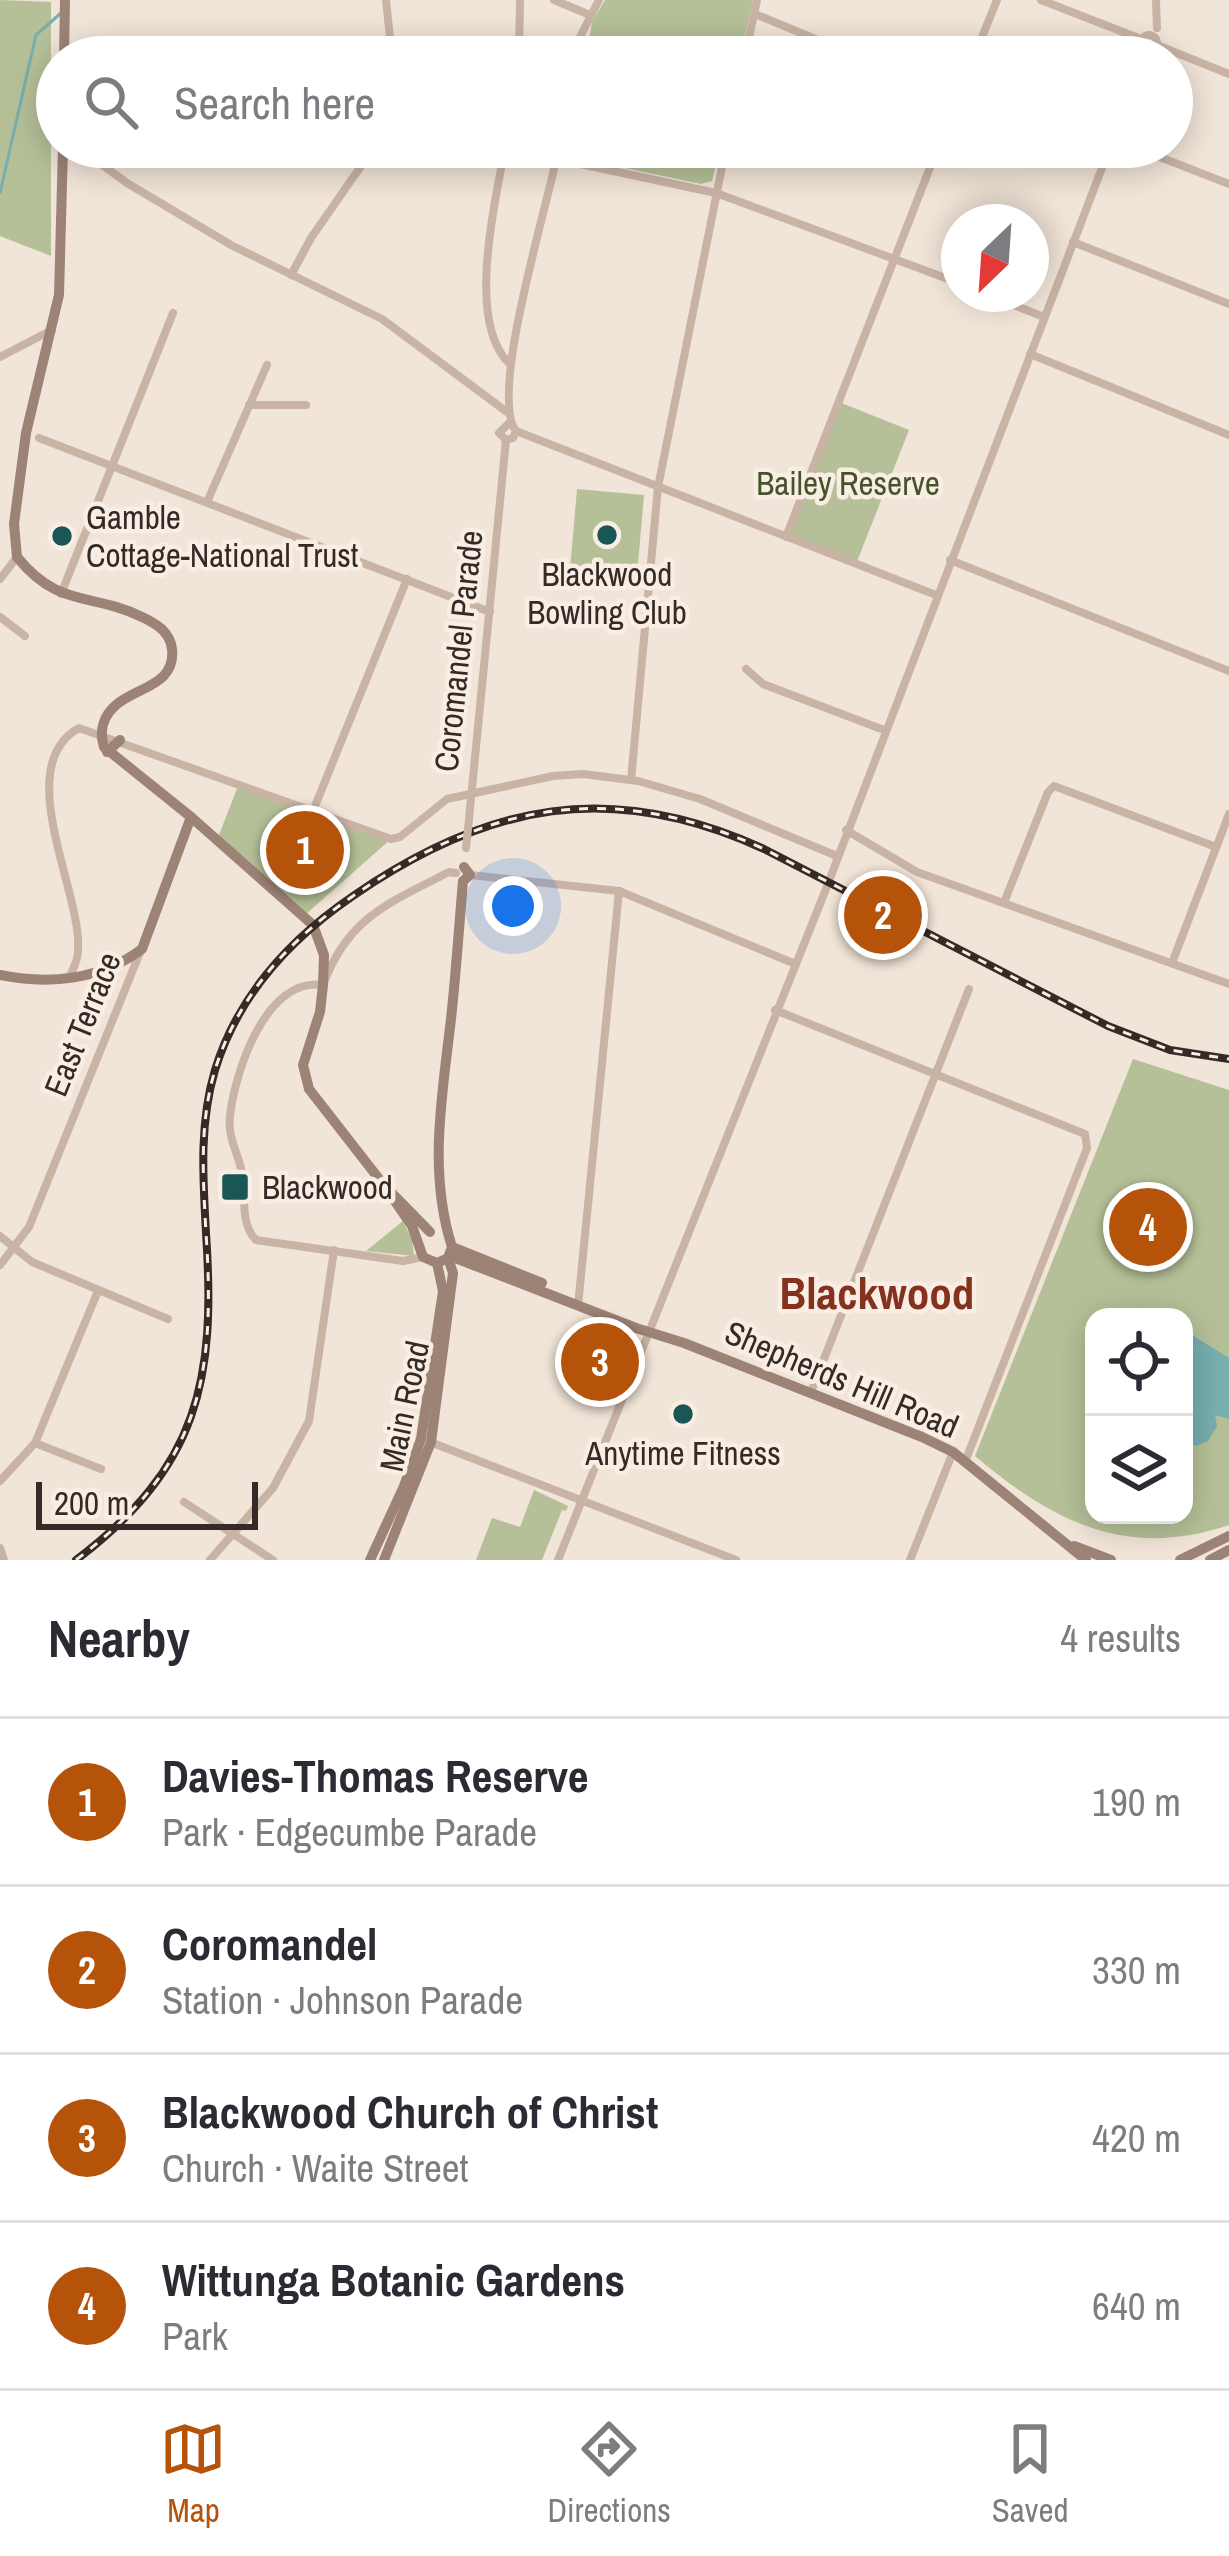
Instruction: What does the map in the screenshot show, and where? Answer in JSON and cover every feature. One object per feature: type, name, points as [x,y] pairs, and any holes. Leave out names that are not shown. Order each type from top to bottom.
[{"type":"main road","points":[[62,168],[59,295],[26,433],[14,524],[17,557],[62,594],[132,612],[164,630],[172,642],[172,661],[164,677],[112,707],[100,734],[107,752],[191,817],[314,925],[324,955],[323,985],[320,1012],[305,1052],[304,1078],[383,1184],[447,1252]]},
{"type":"main road","points":[[107,752],[120,740]]},
{"type":"main road","name":"East Terrace","points":[[142,949],[191,817]]},
{"type":"main road","name":"Coromandel Parade","points":[[447,1252],[437,1121],[463,874]]},
{"type":"main road","points":[[0,975],[34,982],[69,978],[115,966],[142,949]]},
{"type":"main road","points":[[383,1184],[421,1250]]},
{"type":"main road","points":[[421,1250],[443,1211]]},
{"type":"main road","points":[[421,1250],[447,1252]]},
{"type":"main road","name":"Shepherds Hill Road","points":[[447,1252],[811,1392],[952,1452],[1084,1559]]},
{"type":"main road","name":"Shepherds Hill Road","points":[[447,1252],[579,1302]]},
{"type":"main road","name":"Main Road","points":[[384,1560],[426,1441],[453,1273],[447,1252]]},
{"type":"main road","name":"Main Road","points":[[370,1560],[426,1441],[447,1252]]},
{"type":"main road","points":[[453,1273],[472,1264]]},
{"type":"main road","points":[[1180,1560],[1229,1536]]},
{"type":"main road","name":"Shepherds Hill Road","points":[[1060,1540],[1111,1560]]},
{"type":"main road","points":[[1210,1560],[1229,1550]]},
{"type":"street","points":[[386,0],[390,36]]},
{"type":"street","points":[[519,36],[520,0]]},
{"type":"street","points":[[554,0],[590,15]]},
{"type":"street","points":[[583,36],[599,0]]},
{"type":"street","points":[[750,36],[758,0]]},
{"type":"street","points":[[982,36],[997,0]]},
{"type":"street","points":[[1041,0],[1134,36]]},
{"type":"street","points":[[1156,0],[1157,28]]},
{"type":"street","points":[[755,14],[808,36]]},
{"type":"street","points":[[1193,64],[1229,74]]},
{"type":"street","points":[[106,168],[231,245],[382,319],[511,422],[658,487],[936,595]]},
{"type":"street","points":[[291,275],[360,168]]},
{"type":"street","points":[[503,168],[485,286],[497,352],[508,359]]},
{"type":"street","points":[[511,422],[508,359],[555,168]]},
{"type":"street","points":[[599,168],[716,193],[941,276]]},
{"type":"street","points":[[631,780],[658,487],[721,168]]},
{"type":"street","points":[[787,537],[930,168]]},
{"type":"street","points":[[558,1560],[837,856],[1102,168]]},
{"type":"street","points":[[1188,168],[1229,184]]},
{"type":"street","points":[[1073,242],[1229,304]]},
{"type":"street","points":[[1031,312],[1044,317]]},
{"type":"street","points":[[62,594],[173,313]]},
{"type":"street","points":[[0,357],[53,330]]},
{"type":"street","points":[[1030,355],[1229,435]]},
{"type":"street","points":[[206,502],[267,365]]},
{"type":"street","points":[[249,405],[306,405]]},
{"type":"street","name":"Coromandel Parade","points":[[463,874],[506,440],[513,438],[511,422]]},
{"type":"street","points":[[39,438],[490,612]]},
{"type":"street","points":[[0,579],[17,557]]},
{"type":"street","points":[[950,560],[1229,670]]},
{"type":"street","points":[[313,811],[407,580]]},
{"type":"street","points":[[0,617],[25,636]]},
{"type":"street","points":[[746,669],[764,684],[884,730]]},
{"type":"street","points":[[69,978],[79,947],[48,795],[52,764],[68,734],[79,728],[392,839],[447,799],[583,774],[631,780],[700,799],[837,856]]},
{"type":"street","points":[[1005,900],[1054,786],[1216,847]]},
{"type":"street","points":[[1172,963],[1229,814]]},
{"type":"street","points":[[846,830],[916,872],[1005,900],[1229,984]]},
{"type":"street","points":[[421,1250],[392,1259],[256,1240],[249,1234],[242,1170],[230,1136],[241,1070],[259,1026],[295,988],[323,985],[341,946],[363,919],[445,874],[463,874],[619,891],[793,963]]},
{"type":"street","points":[[579,1302],[619,891]]},
{"type":"street","name":"East Terrace","points":[[0,1265],[29,1227],[142,949]]},
{"type":"street","points":[[811,1392],[969,989]]},
{"type":"street","points":[[775,1010],[1085,1134],[1087,1148],[965,1462]]},
{"type":"street","points":[[0,1236],[32,1262],[168,1319]]},
{"type":"street","points":[[210,1560],[273,1488],[309,1421],[334,1250]]},
{"type":"street","points":[[0,1481],[35,1443],[98,1291]]},
{"type":"street","points":[[426,1441],[736,1560]]},
{"type":"street","points":[[35,1443],[101,1469]]},
{"type":"street","points":[[910,1560],[952,1452]]},
{"type":"street","points":[[184,1502],[273,1560]]},
{"type":"street","points":[[0,1548],[4,1560]]},
{"type":"green space","points":[[0,0],[51,2],[51,36],[36,36],[36,168],[51,168],[51,256],[0,236]]},
{"type":"green space","points":[[605,0],[753,0],[745,36],[590,36]]},
{"type":"green space","points":[[625,168],[715,168],[712,181],[701,184]]},
{"type":"green space","name":"Bailey Reserve","points":[[839,402],[909,430],[856,564],[786,537]]},
{"type":"green space","name":"Blackwood Bowling Club","points":[[577,489],[644,495],[637,575],[570,569]]},
{"type":"green space","points":[[238,786],[391,839],[305,915],[217,840]]},
{"type":"green space","points":[[1133,1059],[1229,1090],[1229,1525],[1192,1535],[1124,1536],[1092,1528],[1062,1516],[975,1456]]},
{"type":"green space","points":[[403,1221],[414,1256],[366,1251]]},
{"type":"green space","points":[[534,1490],[568,1506],[562,1510],[542,1560],[476,1560],[492,1518],[520,1527]]},
{"type":"water","points":[[1193,1336],[1229,1358],[1229,1419],[1215,1415],[1217,1426],[1208,1441],[1196,1446]]},
{"type":"waterway","points":[[0,193],[36,35],[61,13]]},
{"type":"railway","points":[[76,1560],[150,1490],[191,1417],[207,1333],[206,1111],[215,1070],[237,1017],[269,971],[308,931],[403,864],[453,840],[552,811],[654,814],[708,827],[764,849],[1108,1026],[1170,1050],[1229,1059]]},
{"type":"place","name":"Blackwood Bowling Club","points":[[607,535]]},
{"type":"place","name":"Gamble Cottage-National Trust","points":[[62,536]]},
{"type":"place","name":"Davies-Thomas Reserve","points":[[305,850]]},
{"type":"place","name":"Coromandel","points":[[883,915]]},
{"type":"place","name":"Blackwood","points":[[235,1187]]},
{"type":"place","name":"Wittunga Botanic Gardens","points":[[1148,1227]]},
{"type":"place","name":"Blackwood Church of Christ","points":[[600,1362]]},
{"type":"place","name":"Anytime Fitness","points":[[683,1414]]},
{"type":"district","name":"Blackwood","points":[[877,1293]]}]
